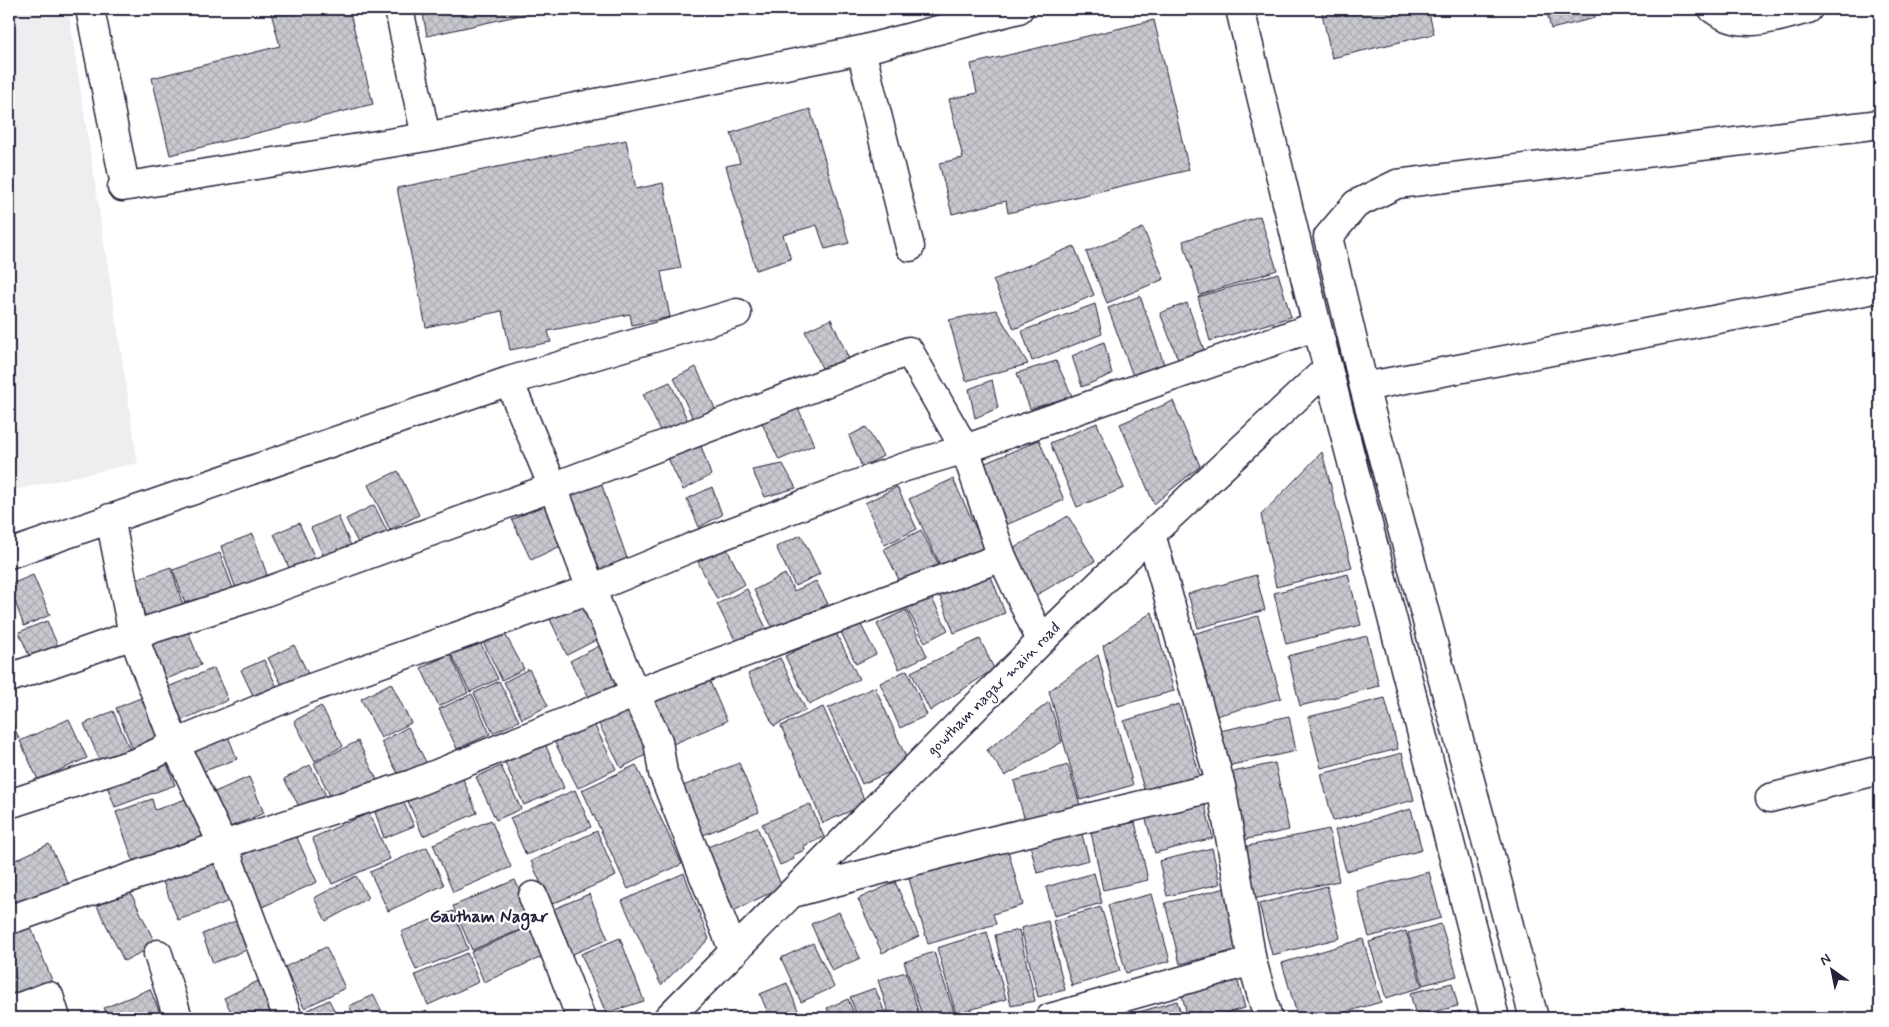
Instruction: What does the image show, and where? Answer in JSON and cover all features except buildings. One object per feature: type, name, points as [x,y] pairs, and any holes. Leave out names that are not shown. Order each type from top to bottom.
[{"type":"street","points":[[90,9],[122,181],[426,137],[861,50],[1019,9]]},
{"type":"street","points":[[398,9],[426,137]]},
{"type":"street","points":[[1240,9],[1317,326],[1495,1018]]},
{"type":"street","points":[[1713,9],[1736,21],[1752,22],[1808,9]]},
{"type":"street","points":[[861,50],[910,247]]},
{"type":"street","points":[[1534,1018],[1364,387],[1328,237],[1356,204],[1397,184],[1880,124]]},
{"type":"street","points":[[1364,387],[1880,288]]},
{"type":"street","points":[[9,554],[509,381],[737,313]]},
{"type":"street","points":[[9,804],[138,762],[175,744],[308,688],[591,589],[695,546],[852,486],[902,468],[965,449],[1317,326]]},
{"type":"street","points":[[9,678],[133,635],[246,599],[553,487],[909,351],[965,449],[1002,557],[1041,641]]},
{"type":"street","name":"gowtham nagar main road","points":[[668,1018],[1041,641],[1151,534],[1328,368]]},
{"type":"street","points":[[509,381],[553,487],[591,589],[658,741],[662,773],[734,952]]},
{"type":"street","points":[[110,518],[133,635],[175,744],[223,845],[288,1018]]},
{"type":"street","points":[[1151,534],[1221,786],[1252,961],[1268,1018]]},
{"type":"street","points":[[9,920],[223,845],[412,784],[636,693],[1002,557]]},
{"type":"street","points":[[1770,798],[1880,770]]},
{"type":"street","points":[[792,893],[978,844],[1221,786]]},
{"type":"street","points":[[533,896],[581,1018]]},
{"type":"street","points":[[158,954],[178,1018]]},
{"type":"street","points":[[1050,1018],[1105,1011],[1252,961]]},
{"type":"street","points":[[9,1011],[49,996],[56,1018]]},
{"type":"shaded area","points":[[9,9],[68,9],[138,463],[9,491]]},
{"type":"district","name":"Gautham Nagar","points":[[489,917]]}]
